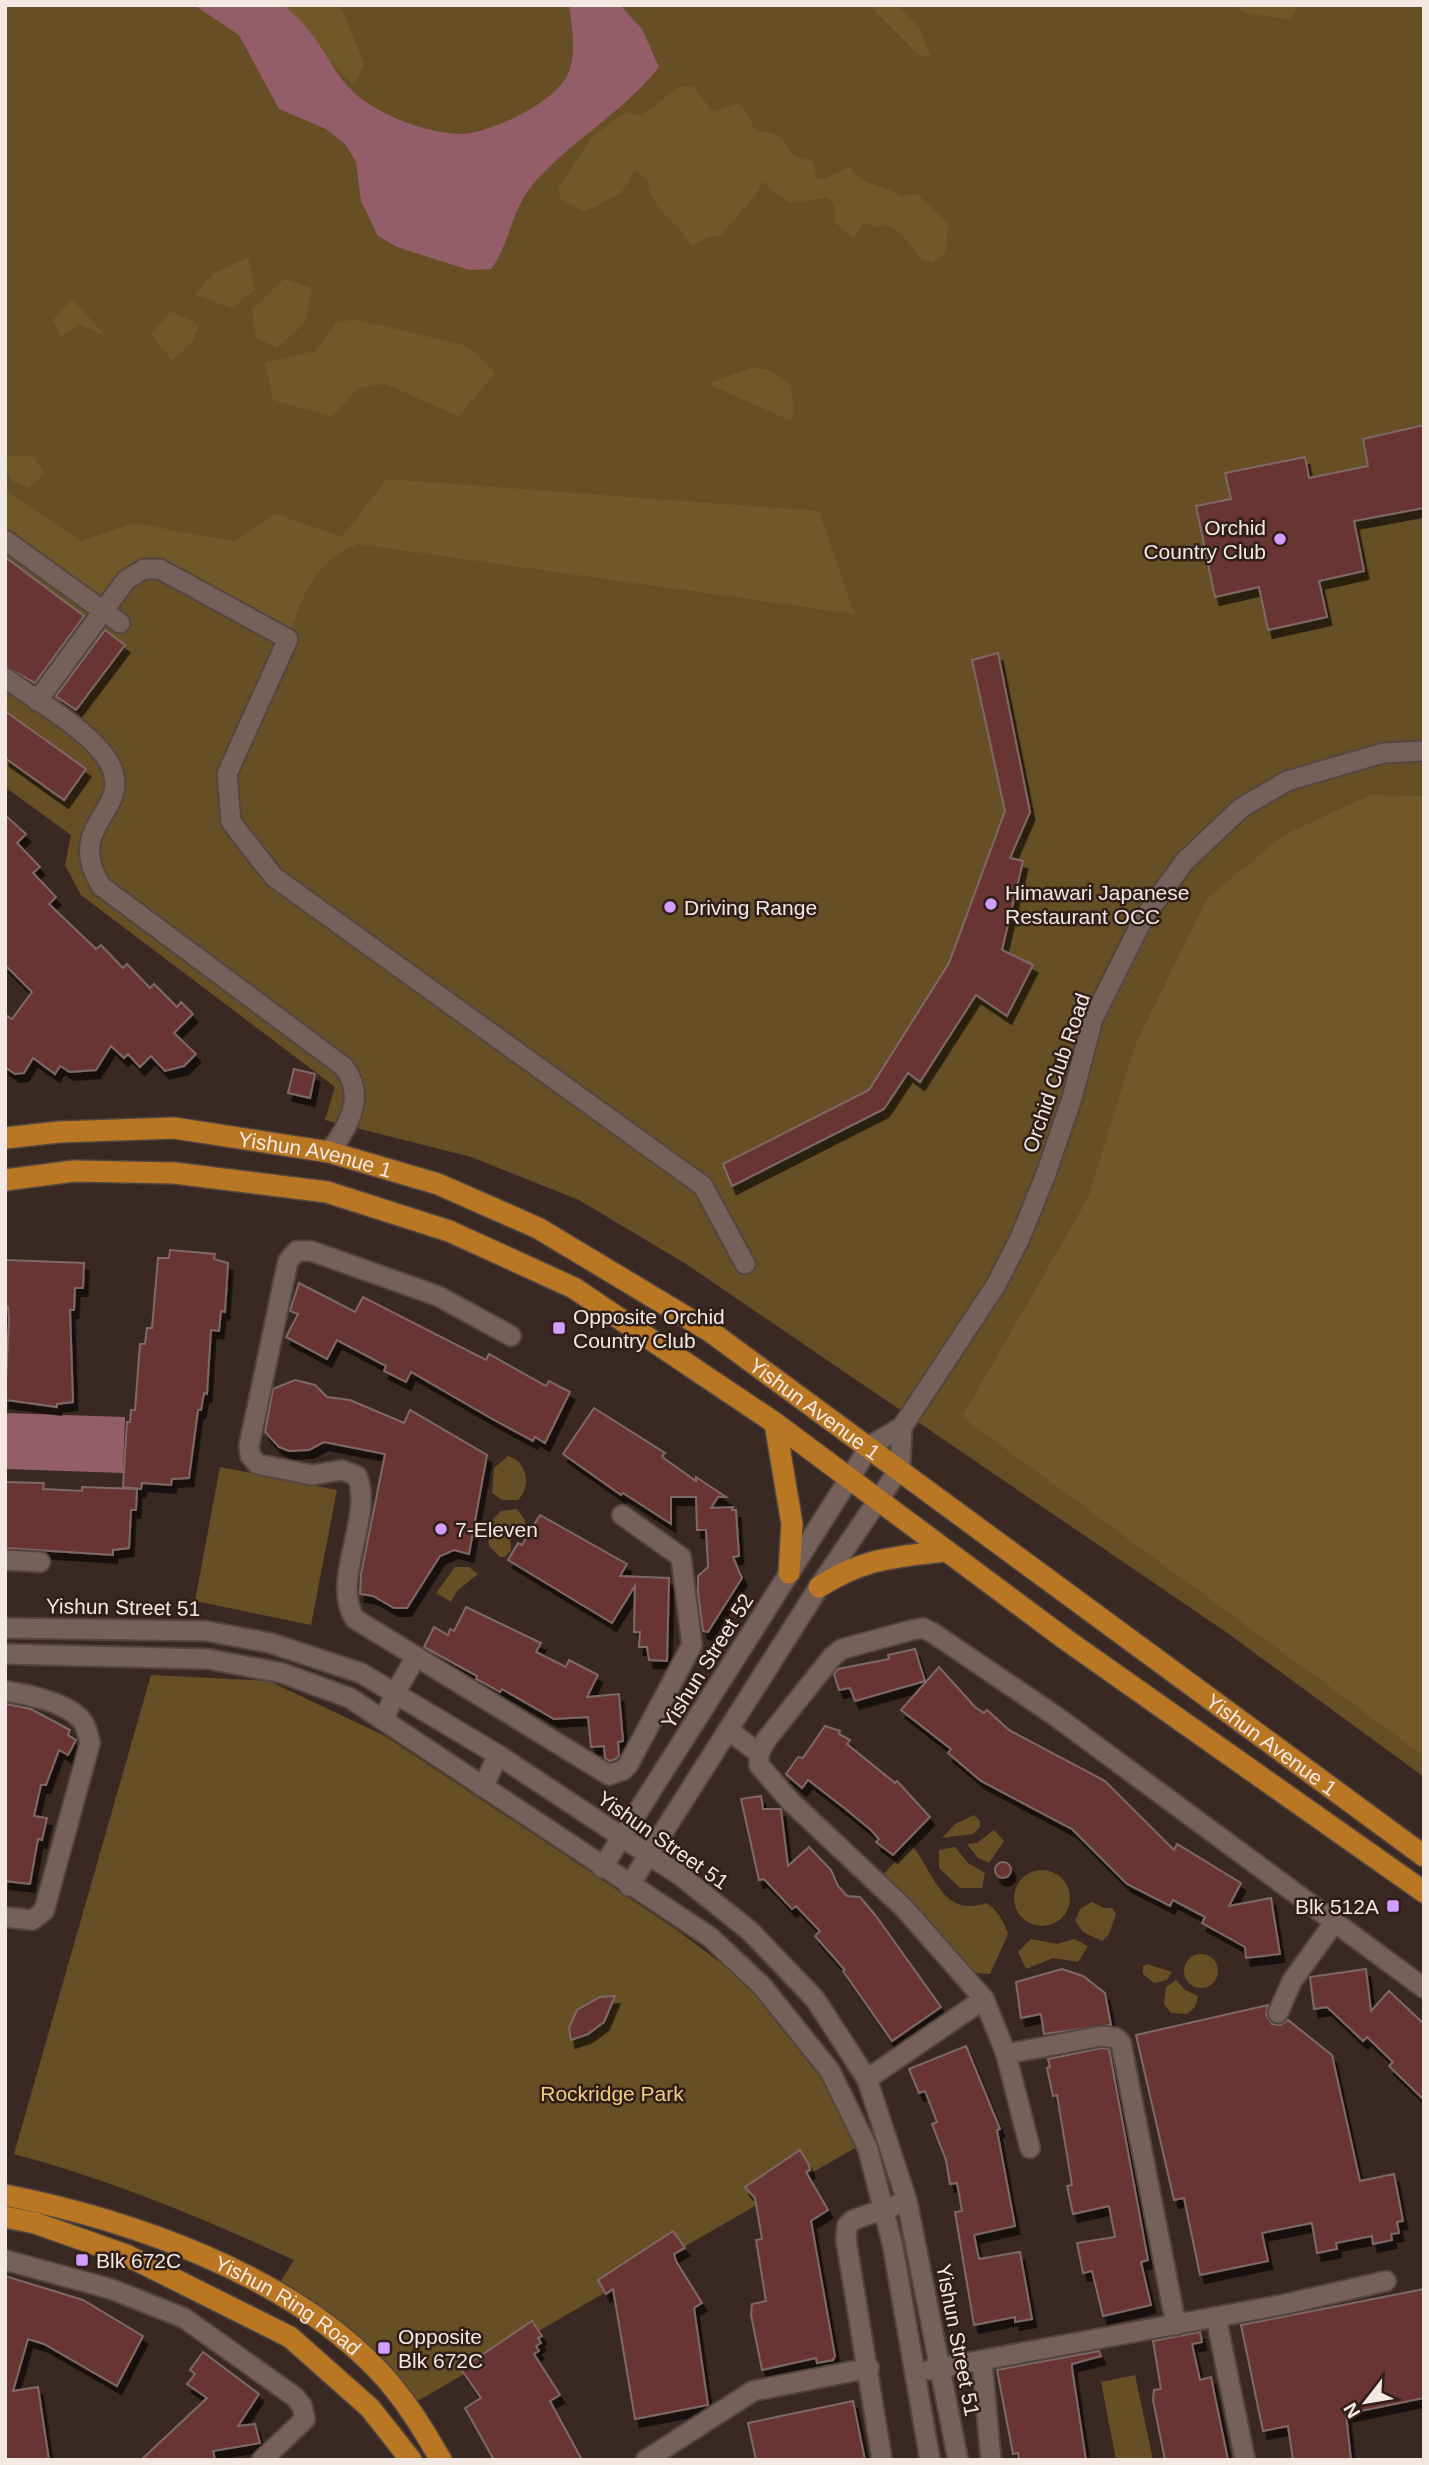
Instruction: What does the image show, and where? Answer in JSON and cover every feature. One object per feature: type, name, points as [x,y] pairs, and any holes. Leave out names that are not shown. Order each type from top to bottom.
[{"type":"main road","name":"Yishun Avenue 1","points":[[5,1138],[59,1132],[174,1128],[329,1152],[438,1184],[538,1228],[712,1332],[1424,1856]]},
{"type":"main road","name":"Yishun Avenue 1","points":[[5,1180],[74,1171],[174,1173],[327,1192],[449,1231],[574,1288],[775,1423],[944,1551],[1424,1892]]},
{"type":"main road","points":[[775,1423],[792,1524],[789,1573]]},
{"type":"main road","points":[[819,1587],[849,1567],[886,1558],[944,1551]]},
{"type":"main road","name":"Yishun Ring Road","points":[[5,2195],[48,2204],[139,2231],[238,2272],[306,2312],[376,2368],[409,2406],[441,2460]]},
{"type":"main road","name":"Yishun Ring Road","points":[[5,2217],[35,2223],[126,2255],[289,2337],[370,2409],[411,2460]]},
{"type":"street","points":[[5,540],[120,623]]},
{"type":"street","points":[[37,701],[126,580],[135,573],[160,569],[288,639],[227,775],[231,822],[244,843],[274,877],[703,1186],[720,1212],[745,1264]]},
{"type":"street","points":[[5,678],[94,743],[113,771],[115,786],[90,839],[88,854],[92,870],[101,887],[344,1067],[354,1079],[356,1096],[351,1115],[342,1135],[329,1152]]},
{"type":"street","name":"Orchid Club Road","points":[[848,1478],[870,1446],[902,1427],[996,1285],[1020,1238],[1072,1098],[1093,1020],[1143,919],[1184,862],[1241,808],[1286,781],[1383,753],[1424,751]]},
{"type":"street","points":[[511,1336],[438,1296],[311,1251],[297,1251],[288,1261],[248,1446],[250,1455],[257,1464],[312,1475],[342,1470],[357,1476],[360,1501],[347,1602],[355,1619],[609,1775],[623,1770],[691,1645],[681,1557],[622,1515]]},
{"type":"street","points":[[629,1886],[819,1587],[900,1468],[902,1427]]},
{"type":"street","name":"Yishun Street 52","points":[[602,1868],[623,1839],[848,1478]]},
{"type":"street","points":[[5,1560],[40,1562]]},
{"type":"street","name":"Yishun Street 51","points":[[5,1628],[206,1631],[271,1643],[361,1673],[498,1755],[681,1876],[750,1931],[816,1999],[867,2079],[907,2201],[958,2460]]},
{"type":"street","points":[[1030,2148],[1006,2054],[984,1999],[904,1908],[765,1774],[759,1765],[759,1753],[780,1722],[842,1649],[923,1629],[1054,1715],[1424,1988]]},
{"type":"street","points":[[5,1654],[208,1659],[282,1673],[349,1698],[629,1886],[696,1927],[732,1956],[762,1986],[830,2071],[868,2148],[884,2209],[930,2460]]},
{"type":"street","points":[[384,1720],[395,1693],[416,1657]]},
{"type":"street","points":[[5,1692],[34,1696],[73,1713],[82,1720],[90,1743],[44,1911],[32,1920],[5,1917]]},
{"type":"street","points":[[728,1730],[759,1753]]},
{"type":"street","points":[[483,1787],[498,1755]]},
{"type":"street","points":[[1278,2013],[1292,1981],[1334,1923]]},
{"type":"street","points":[[867,2079],[984,1999]]},
{"type":"street","points":[[1006,2054],[1102,2036],[1116,2038],[1121,2043],[1176,2325]]},
{"type":"street","points":[[882,2460],[846,2240],[847,2226],[907,2201]]},
{"type":"street","points":[[5,2260],[111,2289],[184,2318],[295,2397],[302,2406],[305,2419],[262,2460]]},
{"type":"street","points":[[914,2372],[1176,2325],[1386,2281]]},
{"type":"street","points":[[1216,2317],[1245,2460]]},
{"type":"street","points":[[982,2361],[991,2460]]},
{"type":"street","points":[[646,2460],[753,2391],[869,2368]]},
{"type":"green space","points":[[5,5],[1424,5],[1424,1777],[1226,1632],[686,1264],[579,1200],[471,1157],[325,1120],[335,1087],[81,895],[65,865],[71,835],[5,787]]},
{"type":"green space","points":[[508,1456],[520,1463],[525,1475],[525,1488],[518,1500],[502,1500],[492,1493],[494,1468]]},
{"type":"green space","points":[[220,1467],[337,1490],[311,1625],[195,1601]]},
{"type":"green space","points":[[517,1509],[525,1524],[510,1537],[511,1550],[505,1557],[500,1557],[489,1546],[487,1526],[501,1511]]},
{"type":"green space","points":[[455,1567],[469,1567],[478,1574],[457,1591],[451,1602],[436,1593]]},
{"type":"green space","name":"Rockridge Park","points":[[151,1675],[269,1681],[385,1736],[677,1930],[734,1973],[789,2029],[822,2078],[855,2148],[409,2406],[273,2293],[294,2260],[156,2201],[14,2154]]},
{"type":"green space","points":[[974,1815],[980,1821],[980,1827],[973,1834],[942,1838],[955,1824]]},
{"type":"green space","points":[[994,1830],[1004,1841],[989,1863],[978,1858],[967,1844],[977,1843]]},
{"type":"green space","points":[[911,1845],[948,1898],[958,1904],[971,1906],[986,1903],[1000,1916],[1008,1934],[990,1974],[977,1973],[969,1967],[882,1876]]},
{"type":"green space","points":[[955,1847],[968,1863],[985,1873],[982,1888],[960,1888],[939,1868],[939,1850]]},
{"type":"green space","points":[[1037,1870],[1047,1870],[1062,1878],[1068,1887],[1068,1909],[1062,1918],[1047,1926],[1037,1926],[1019,1914],[1014,1903],[1014,1893],[1026,1875]]},
{"type":"green space","points":[[1092,1902],[1104,1908],[1112,1908],[1116,1914],[1109,1934],[1102,1941],[1083,1932],[1075,1921],[1080,1909]]},
{"type":"green space","points":[[1031,1939],[1057,1944],[1074,1939],[1088,1946],[1078,1962],[1053,1958],[1026,1969],[1018,1952]]},
{"type":"green space","points":[[1201,1954],[1213,1959],[1218,1971],[1213,1983],[1201,1988],[1189,1983],[1184,1971],[1189,1959]]},
{"type":"green space","points":[[1147,1964],[1172,1972],[1167,1980],[1154,1983],[1143,1974],[1143,1966]]},
{"type":"green space","points":[[1176,1980],[1185,1990],[1198,1996],[1195,2007],[1187,2014],[1171,2013],[1164,2004],[1166,1987]]},
{"type":"green space","points":[[1135,2375],[1153,2460],[1116,2460],[1101,2382]]},
{"type":"shaded area","points":[[194,5],[284,5],[305,25],[342,79],[360,98],[402,121],[447,133],[471,133],[503,123],[535,106],[561,85],[568,74],[572,58],[569,5],[620,5],[642,29],[659,67],[629,99],[561,156],[530,188],[518,208],[502,250],[491,269],[469,270],[397,247],[378,236],[361,201],[356,162],[345,144],[326,129],[279,109],[239,35]]},
{"type":"shaded area","points":[[270,5],[338,5],[364,63],[355,86]]},
{"type":"shaded area","points":[[868,5],[898,5],[920,29],[931,58],[919,55]]},
{"type":"shaded area","points":[[1231,5],[1299,5],[1291,19],[1250,14]]},
{"type":"shaded area","points":[[693,86],[713,112],[738,104],[747,112],[755,131],[773,134],[782,140],[793,155],[813,161],[817,179],[824,179],[850,167],[867,182],[901,196],[917,194],[948,223],[946,253],[932,263],[920,257],[903,236],[886,225],[878,227],[863,223],[854,238],[834,222],[834,204],[827,198],[788,203],[762,181],[758,192],[720,236],[708,237],[692,246],[660,210],[650,192],[647,178],[635,171],[621,193],[584,212],[561,199],[558,188],[591,138],[625,112],[640,116],[679,87]]},
{"type":"shaded area","points":[[248,257],[255,290],[232,308],[195,295],[213,274]]},
{"type":"shaded area","points":[[284,279],[312,288],[304,324],[276,348],[256,337],[252,309]]},
{"type":"shaded area","points":[[72,299],[105,335],[79,325],[61,338],[53,320]]},
{"type":"shaded area","points":[[171,311],[199,325],[192,343],[172,360],[151,335]]},
{"type":"shaded area","points":[[359,320],[467,346],[496,373],[458,416],[385,384],[358,388],[332,417],[273,400],[265,363],[315,351],[338,321]]},
{"type":"shaded area","points":[[753,367],[773,371],[791,386],[794,408],[791,421],[708,384]]},
{"type":"shaded area","points":[[8,456],[32,456],[45,473],[28,488],[13,481],[5,469]]},
{"type":"shaded area","points":[[387,479],[819,511],[854,614],[358,544],[329,561],[319,571],[305,594],[288,639],[160,569],[96,606],[5,530],[5,490],[81,541],[133,523],[234,541],[276,514],[342,537]]},
{"type":"shaded area","points":[[1370,795],[1424,796],[1424,1756],[962,1417],[1088,1198],[1136,1043],[1207,899],[1282,836]]},
{"type":"shaded area","points":[[5,1413],[125,1417],[123,1473],[5,1469]]},
{"type":"building","name":"Orchid Country Club","points":[[1424,425],[1424,508],[1354,521],[1364,571],[1319,581],[1327,617],[1268,630],[1259,587],[1215,597],[1196,506],[1231,499],[1225,473],[1305,457],[1309,478],[1368,466],[1363,439]]},
{"type":"building","points":[[5,557],[84,616],[35,683],[5,666]]},
{"type":"building","points":[[105,630],[125,645],[76,710],[56,696]]},
{"type":"building","points":[[998,653],[1030,812],[1010,858],[1023,861],[1002,950],[1033,965],[1007,1016],[976,995],[920,1082],[908,1073],[884,1109],[732,1186],[723,1164],[869,1090],[949,963],[1005,811],[972,660]]},
{"type":"building","points":[[5,711],[86,769],[64,800],[5,758]]},
{"type":"building","points":[[5,815],[26,834],[17,843],[40,867],[33,873],[56,897],[49,904],[96,949],[101,945],[123,968],[127,964],[150,988],[154,984],[177,1007],[181,1002],[193,1014],[174,1033],[196,1054],[184,1066],[165,1071],[151,1056],[140,1067],[128,1054],[124,1058],[111,1046],[96,1070],[70,1072],[60,1066],[55,1074],[33,1058],[24,1073],[15,1074],[5,1067],[5,1015],[12,1019],[32,992],[5,965]]},
{"type":"building","points":[[294,1069],[315,1074],[310,1098],[288,1093]]},
{"type":"building","points":[[170,1250],[215,1254],[214,1259],[228,1263],[225,1312],[221,1311],[219,1331],[211,1330],[207,1394],[204,1393],[201,1410],[198,1410],[189,1478],[172,1479],[171,1485],[142,1483],[141,1489],[123,1487],[127,1422],[130,1422],[131,1410],[135,1410],[140,1344],[145,1344],[147,1328],[152,1328],[158,1258],[169,1258]]},
{"type":"building","points":[[5,1260],[84,1263],[83,1288],[75,1288],[74,1310],[70,1310],[73,1402],[57,1404],[57,1407],[5,1400],[9,1319],[8,1307],[5,1307]]},
{"type":"building","points":[[299,1283],[355,1312],[363,1297],[486,1360],[489,1354],[546,1386],[549,1381],[570,1392],[545,1443],[535,1437],[533,1441],[411,1372],[406,1382],[384,1371],[386,1366],[337,1340],[327,1359],[286,1337],[298,1314],[290,1311]]},
{"type":"building","points":[[295,1380],[315,1385],[327,1397],[350,1400],[404,1423],[410,1410],[487,1455],[469,1554],[454,1550],[440,1556],[407,1608],[394,1608],[373,1596],[360,1594],[361,1574],[385,1454],[324,1442],[309,1450],[289,1451],[279,1447],[265,1432],[273,1389]]},
{"type":"building","points":[[594,1408],[665,1453],[662,1456],[665,1459],[696,1481],[696,1477],[726,1497],[718,1497],[711,1508],[733,1507],[732,1510],[736,1510],[739,1556],[733,1557],[742,1578],[708,1632],[703,1631],[698,1593],[698,1576],[708,1567],[706,1530],[697,1530],[696,1497],[671,1497],[671,1524],[623,1493],[621,1495],[563,1454]]},
{"type":"building","points":[[5,1482],[44,1483],[43,1489],[137,1489],[136,1510],[131,1510],[129,1548],[113,1550],[113,1555],[5,1548]]},
{"type":"building","points":[[540,1515],[627,1564],[620,1576],[669,1578],[667,1661],[649,1660],[647,1647],[639,1647],[640,1632],[634,1632],[635,1586],[612,1623],[508,1560],[518,1543],[522,1545]]},
{"type":"building","points":[[466,1607],[541,1643],[536,1652],[566,1667],[569,1660],[598,1675],[587,1697],[619,1694],[623,1741],[618,1742],[619,1755],[616,1759],[610,1761],[605,1758],[604,1746],[591,1747],[588,1717],[554,1719],[502,1689],[500,1692],[476,1679],[477,1676],[424,1647],[434,1627],[448,1635],[450,1629],[454,1631]]},
{"type":"building","points":[[915,1649],[925,1681],[855,1701],[850,1688],[839,1690],[834,1674],[838,1669],[889,1659],[888,1655]]},
{"type":"building","points":[[939,1667],[975,1707],[984,1713],[987,1710],[1009,1730],[1105,1781],[1174,1850],[1177,1844],[1241,1883],[1229,1906],[1271,1898],[1280,1954],[1246,1958],[1245,1947],[1202,1923],[1205,1917],[1173,1900],[1170,1906],[1127,1884],[1072,1829],[981,1781],[948,1753],[951,1749],[901,1710]]},
{"type":"building","points":[[6,1704],[31,1709],[70,1730],[68,1735],[76,1740],[68,1755],[59,1750],[46,1785],[41,1785],[34,1816],[47,1818],[42,1840],[38,1839],[30,1884],[5,1881]]},
{"type":"building","points":[[825,1726],[840,1731],[839,1734],[850,1740],[847,1744],[895,1783],[897,1781],[930,1817],[893,1855],[876,1842],[879,1839],[871,1830],[808,1780],[802,1788],[786,1774],[798,1757],[803,1758]]},
{"type":"building","points":[[761,1796],[763,1809],[781,1809],[788,1866],[809,1847],[831,1870],[838,1886],[847,1896],[860,1897],[876,1916],[941,2007],[892,2041],[843,1971],[845,1970],[815,1936],[820,1931],[796,1906],[792,1909],[764,1879],[759,1880],[741,1799]]},
{"type":"building","points":[[1000,1862],[1006,1862],[1011,1870],[1009,1876],[1000,1878],[995,1873],[995,1867]]},
{"type":"building","points":[[1062,1969],[1083,1976],[1105,1993],[1111,2025],[1044,2034],[1041,2014],[1021,2018],[1016,1982]]},
{"type":"building","points":[[1366,1969],[1371,2011],[1389,1991],[1424,2024],[1424,2100],[1389,2066],[1393,2062],[1367,2037],[1363,2041],[1327,2007],[1314,2009],[1310,1977]]},
{"type":"building","points":[[615,1996],[604,2022],[588,2034],[571,2040],[569,2028],[577,2010],[600,1997]]},
{"type":"building","points":[[1268,2005],[1266,2015],[1272,2024],[1280,2025],[1288,2020],[1332,2055],[1360,2181],[1394,2174],[1403,2221],[1397,2222],[1399,2233],[1391,2234],[1392,2240],[1373,2244],[1372,2236],[1336,2243],[1337,2249],[1317,2253],[1312,2223],[1262,2233],[1268,2261],[1200,2275],[1184,2198],[1174,2200],[1136,2035]]},
{"type":"building","points":[[966,2046],[1000,2129],[997,2130],[1015,2226],[974,2235],[979,2259],[1020,2252],[1032,2319],[1015,2322],[1015,2317],[974,2325],[955,2212],[962,2211],[957,2183],[950,2184],[946,2160],[932,2124],[937,2122],[925,2091],[919,2093],[909,2069]]},
{"type":"building","points":[[1102,2048],[1109,2049],[1148,2260],[1141,2262],[1151,2305],[1103,2316],[1092,2271],[1083,2273],[1077,2243],[1115,2237],[1109,2206],[1073,2214],[1067,2186],[1072,2185],[1057,2095],[1053,2096],[1047,2068],[1050,2067],[1048,2059]]},
{"type":"building","points":[[800,2150],[809,2165],[810,2170],[806,2172],[828,2210],[811,2221],[835,2356],[833,2360],[817,2363],[816,2358],[762,2370],[751,2315],[752,2304],[766,2301],[756,2240],[762,2239],[755,2198],[745,2187]]},
{"type":"building","points":[[673,2231],[685,2248],[674,2254],[676,2261],[702,2303],[694,2308],[708,2405],[635,2419],[613,2289],[606,2294],[598,2280]]},
{"type":"building","points":[[5,2276],[83,2300],[143,2336],[117,2386],[44,2344],[28,2339],[13,2391],[38,2387],[49,2460],[5,2460]]},
{"type":"building","points":[[1424,2289],[1424,2398],[1346,2414],[1351,2460],[1293,2460],[1288,2426],[1263,2431],[1241,2325]]},
{"type":"building","points":[[532,2321],[542,2336],[538,2338],[541,2343],[536,2346],[539,2351],[534,2354],[560,2395],[550,2401],[582,2460],[494,2460],[465,2408],[481,2398],[461,2369]]},
{"type":"building","points":[[1200,2332],[1202,2342],[1192,2344],[1200,2380],[1211,2377],[1228,2460],[1165,2460],[1153,2400],[1154,2390],[1161,2389],[1153,2341]]},
{"type":"building","points":[[1099,2351],[1101,2356],[1072,2364],[1086,2460],[1019,2460],[1018,2453],[1013,2454],[997,2370]]},
{"type":"building","points":[[203,2352],[259,2394],[238,2426],[255,2424],[260,2443],[213,2451],[215,2460],[141,2460],[207,2398],[187,2384],[195,2374],[190,2370]]},
{"type":"building","points":[[853,2401],[865,2460],[756,2460],[748,2423]]},
{"type":"place","name":"Orchid Country Club","points":[[1280,539]]},
{"type":"place","name":"Himawari Japanese Restaurant OCC","points":[[991,904]]},
{"type":"place","name":"Driving Range","points":[[670,907]]},
{"type":"place","name":"Opposite Orchid Country Club","points":[[559,1328]]},
{"type":"place","name":"7-Eleven","points":[[441,1529]]},
{"type":"place","name":"Blk 512A","points":[[1393,1906]]},
{"type":"place","name":"Blk 672C","points":[[82,2260]]},
{"type":"place","name":"Opposite Blk 672C","points":[[384,2348]]}]
